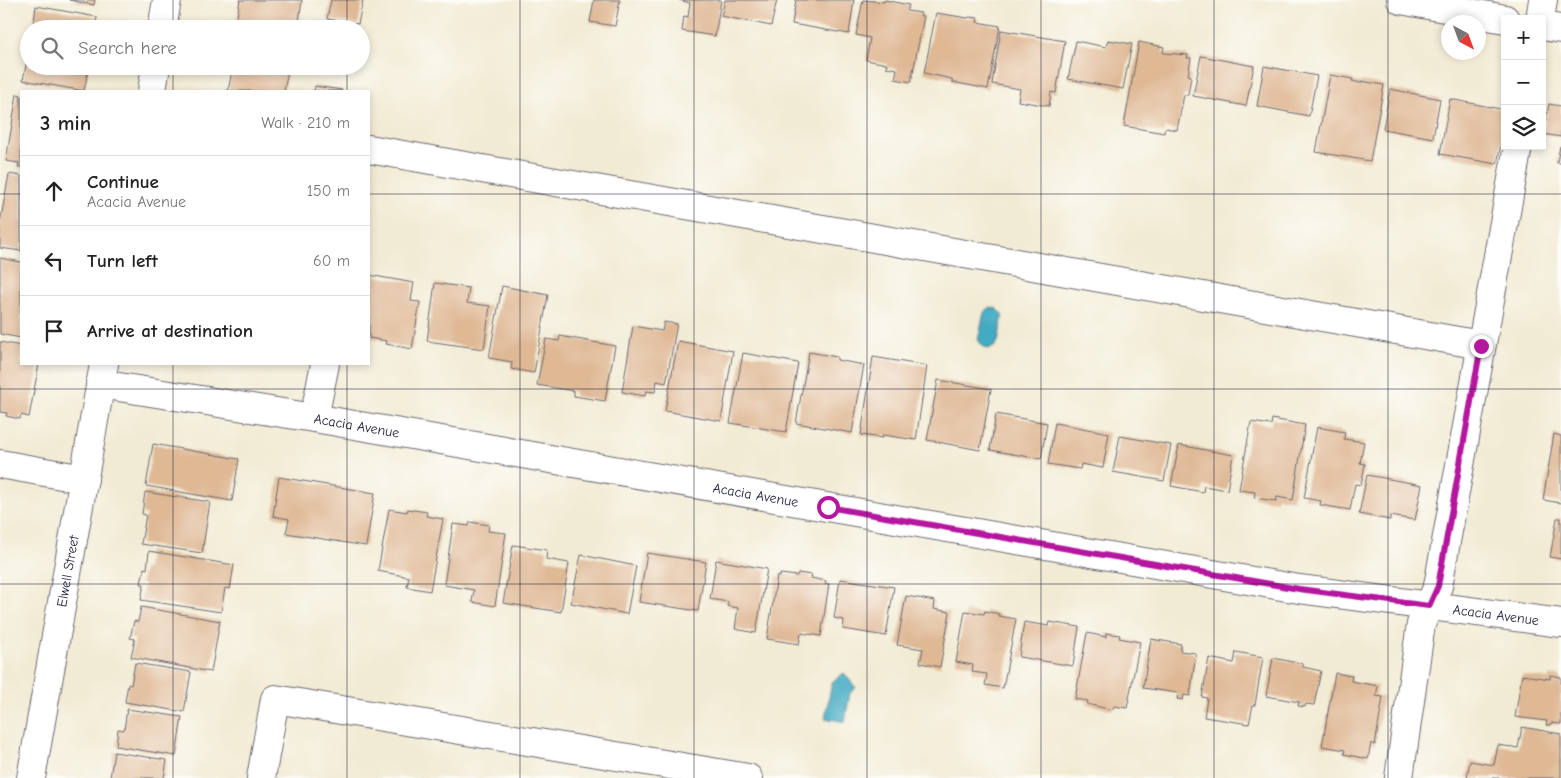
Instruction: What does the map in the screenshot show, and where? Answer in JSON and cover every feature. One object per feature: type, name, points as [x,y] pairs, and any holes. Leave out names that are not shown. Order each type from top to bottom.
[{"type":"street","points":[[164,20],[167,0]]},
{"type":"street","points":[[1401,0],[1501,18]]},
{"type":"street","points":[[1541,15],[1543,0]]},
{"type":"street","points":[[1546,27],[1561,29]]},
{"type":"street","points":[[152,90],[155,75]]},
{"type":"street","points":[[370,149],[1481,346]]},
{"type":"street","points":[[1399,778],[1421,624],[1438,586],[1517,150]]},
{"type":"street","points":[[314,418],[325,365]]},
{"type":"street","name":"Acacia Avenue","points":[[102,374],[314,418],[1299,589],[1561,623]]},
{"type":"street","name":"Elwell Street","points":[[31,778],[102,374]]},
{"type":"street","points":[[0,464],[84,479]]},
{"type":"street","points":[[261,778],[275,699],[748,778]]},
{"type":"water","points":[[991,307],[996,308],[1003,315],[998,342],[994,347],[988,349],[978,340],[984,312]]},
{"type":"water","points":[[844,673],[856,688],[850,693],[845,722],[825,718],[832,682]]},
{"type":"building","points":[[69,0],[95,0],[94,5]]},
{"type":"building","points":[[240,0],[302,0],[299,20],[237,20]]},
{"type":"building","points":[[331,0],[363,0],[359,20],[327,19]]},
{"type":"building","points":[[594,0],[620,0],[615,26],[590,22]]},
{"type":"building","points":[[679,0],[721,0],[715,36],[682,31],[684,16],[688,17],[690,3]]},
{"type":"building","points":[[725,0],[777,0],[771,26],[721,16]]},
{"type":"building","points":[[796,0],[854,0],[849,34],[792,24]]},
{"type":"building","points":[[863,0],[884,2],[885,0],[909,5],[907,11],[921,13],[920,16],[924,16],[911,82],[895,79],[897,69],[886,67],[887,64],[866,60],[870,38],[856,35]]},
{"type":"building","points":[[36,6],[97,17],[96,20],[34,20]]},
{"type":"building","points":[[936,13],[978,18],[977,22],[1000,26],[988,89],[952,82],[952,79],[924,73]]},
{"type":"building","points":[[1001,30],[1065,41],[1056,93],[1051,92],[1049,106],[1018,101],[1020,89],[992,84]]},
{"type":"building","points":[[1108,40],[1132,44],[1123,89],[1068,79],[1076,41],[1106,47]]},
{"type":"building","points":[[1139,42],[1164,47],[1163,53],[1188,55],[1187,58],[1191,58],[1188,75],[1191,76],[1188,95],[1184,95],[1177,130],[1165,128],[1164,133],[1124,126]]},
{"type":"building","points":[[1201,56],[1254,66],[1246,106],[1193,96]]},
{"type":"building","points":[[1264,66],[1317,76],[1309,116],[1257,106]]},
{"type":"building","points":[[24,75],[87,75],[84,90],[23,80]]},
{"type":"building","points":[[231,75],[287,75],[284,90],[228,90]]},
{"type":"building","points":[[1330,75],[1353,79],[1352,81],[1361,83],[1361,81],[1384,85],[1370,161],[1316,152]]},
{"type":"building","points":[[315,86],[342,90],[314,90]]},
{"type":"building","points":[[1390,89],[1440,99],[1433,138],[1383,129]]},
{"type":"building","points":[[17,94],[20,95],[20,167],[18,167],[19,163],[6,161]]},
{"type":"building","points":[[1450,99],[1501,109],[1501,144],[1497,164],[1440,154]]},
{"type":"building","points":[[1549,104],[1561,106],[1561,137],[1546,134],[1546,119]]},
{"type":"building","points":[[1560,146],[1561,163],[1557,163]]},
{"type":"building","points":[[9,174],[20,176],[20,251],[0,248],[0,223]]},
{"type":"building","points":[[0,258],[20,262],[20,338],[0,334]]},
{"type":"building","points":[[370,275],[414,283],[411,301],[420,302],[412,349],[386,344],[387,341],[370,338]]},
{"type":"building","points":[[435,283],[469,288],[467,303],[490,306],[484,349],[427,341]]},
{"type":"building","points":[[502,286],[548,295],[534,373],[511,369],[512,362],[489,358]]},
{"type":"building","points":[[664,322],[677,324],[666,383],[657,381],[655,392],[646,391],[645,396],[622,392],[633,326],[662,331]]},
{"type":"building","points":[[560,336],[615,346],[605,401],[574,396],[574,391],[537,385],[546,339],[559,341]]},
{"type":"building","points":[[678,341],[733,351],[721,421],[665,411]]},
{"type":"building","points":[[0,342],[20,346],[20,365],[39,365],[29,417],[21,415],[20,419],[6,416],[7,413],[0,412]]},
{"type":"building","points":[[809,352],[837,357],[837,360],[864,365],[852,433],[796,423]]},
{"type":"building","points":[[743,353],[798,363],[786,432],[730,423]]},
{"type":"building","points":[[873,357],[927,366],[916,440],[883,435],[882,438],[861,435]]},
{"type":"building","points":[[938,380],[991,389],[980,450],[927,440]]},
{"type":"building","points":[[996,414],[1047,423],[1041,459],[990,450]]},
{"type":"building","points":[[1272,419],[1305,425],[1293,500],[1277,497],[1276,501],[1254,498],[1255,492],[1239,490],[1251,422],[1271,425]]},
{"type":"building","points":[[1055,423],[1109,433],[1103,468],[1081,464],[1080,469],[1048,464]]},
{"type":"building","points":[[1317,427],[1345,432],[1344,439],[1364,442],[1360,463],[1365,464],[1361,485],[1355,484],[1350,510],[1320,505],[1321,501],[1304,498]]},
{"type":"building","points":[[1554,434],[1561,436],[1561,503],[1543,500]]},
{"type":"building","points":[[1120,436],[1171,445],[1164,481],[1113,472]]},
{"type":"building","points":[[153,444],[239,459],[232,501],[146,486]]},
{"type":"building","points":[[1179,445],[1233,455],[1227,490],[1204,486],[1203,492],[1171,486]]},
{"type":"building","points":[[1367,475],[1422,485],[1415,520],[1390,516],[1390,520],[1359,514]]},
{"type":"building","points":[[279,477],[375,493],[366,546],[286,533],[289,519],[273,516]]},
{"type":"building","points":[[145,492],[210,502],[202,553],[141,544],[146,515],[142,514]]},
{"type":"building","points":[[389,509],[407,512],[408,509],[427,512],[426,516],[443,519],[430,591],[407,587],[409,577],[378,571]]},
{"type":"building","points":[[1557,518],[1561,518],[1561,559],[1550,557]]},
{"type":"building","points":[[470,522],[489,525],[488,531],[506,533],[495,606],[472,602],[474,590],[444,585],[453,524],[469,526]]},
{"type":"building","points":[[513,545],[547,550],[546,559],[569,563],[561,612],[503,603]]},
{"type":"building","points":[[149,551],[234,565],[230,589],[225,588],[221,612],[141,600],[144,584],[141,584],[144,568],[147,569]]},
{"type":"building","points":[[647,553],[706,562],[698,611],[639,602]]},
{"type":"building","points":[[581,555],[636,566],[627,614],[571,603]]},
{"type":"building","points":[[716,560],[767,569],[756,633],[735,629],[738,608],[727,606],[728,602],[710,599]]},
{"type":"building","points":[[798,573],[812,575],[811,578],[826,581],[825,584],[829,584],[821,636],[801,633],[799,644],[767,639],[777,576],[780,577],[780,574],[797,576]]},
{"type":"building","points":[[840,579],[894,587],[886,636],[843,629],[844,620],[834,618]]},
{"type":"building","points":[[906,596],[935,601],[934,609],[950,612],[940,667],[920,663],[923,649],[897,645]]},
{"type":"building","points":[[141,607],[220,621],[211,672],[131,657],[135,639],[130,638],[134,621],[138,622]]},
{"type":"building","points":[[965,611],[984,614],[985,611],[1016,619],[1003,688],[985,685],[987,674],[972,672],[973,665],[956,662]]},
{"type":"building","points":[[1024,622],[1049,626],[1050,622],[1079,627],[1073,666],[1019,657]]},
{"type":"building","points":[[1087,633],[1106,637],[1106,633],[1120,635],[1119,638],[1140,642],[1127,708],[1114,706],[1112,710],[1087,704],[1088,701],[1075,699]]},
{"type":"building","points":[[1151,639],[1181,644],[1180,651],[1196,653],[1190,696],[1184,695],[1183,700],[1177,699],[1178,693],[1143,688]]},
{"type":"building","points":[[1236,652],[1263,657],[1255,705],[1253,705],[1249,724],[1204,717],[1207,698],[1202,697],[1209,658],[1234,663]]},
{"type":"building","points":[[1273,658],[1303,664],[1303,667],[1321,671],[1314,705],[1298,706],[1299,702],[1266,696]]},
{"type":"building","points":[[135,663],[191,672],[184,712],[125,702],[128,684],[131,685]]},
{"type":"building","points":[[1335,673],[1352,676],[1351,681],[1378,686],[1376,696],[1383,697],[1375,745],[1371,743],[1368,759],[1344,754],[1345,750],[1322,746]]},
{"type":"building","points":[[1522,675],[1550,679],[1550,675],[1561,677],[1561,724],[1551,723],[1546,725],[1547,721],[1515,717]]},
{"type":"building","points":[[127,709],[182,717],[176,756],[116,746],[118,729],[124,730]]},
{"type":"building","points":[[1522,727],[1561,734],[1561,778],[1467,778],[1470,761],[1494,765],[1498,745],[1518,748]]},
{"type":"building","points":[[114,752],[167,760],[164,778],[110,778]]},
{"type":"route","points":[[828,507],[1299,589],[1429,606],[1438,586],[1481,346]]}]
